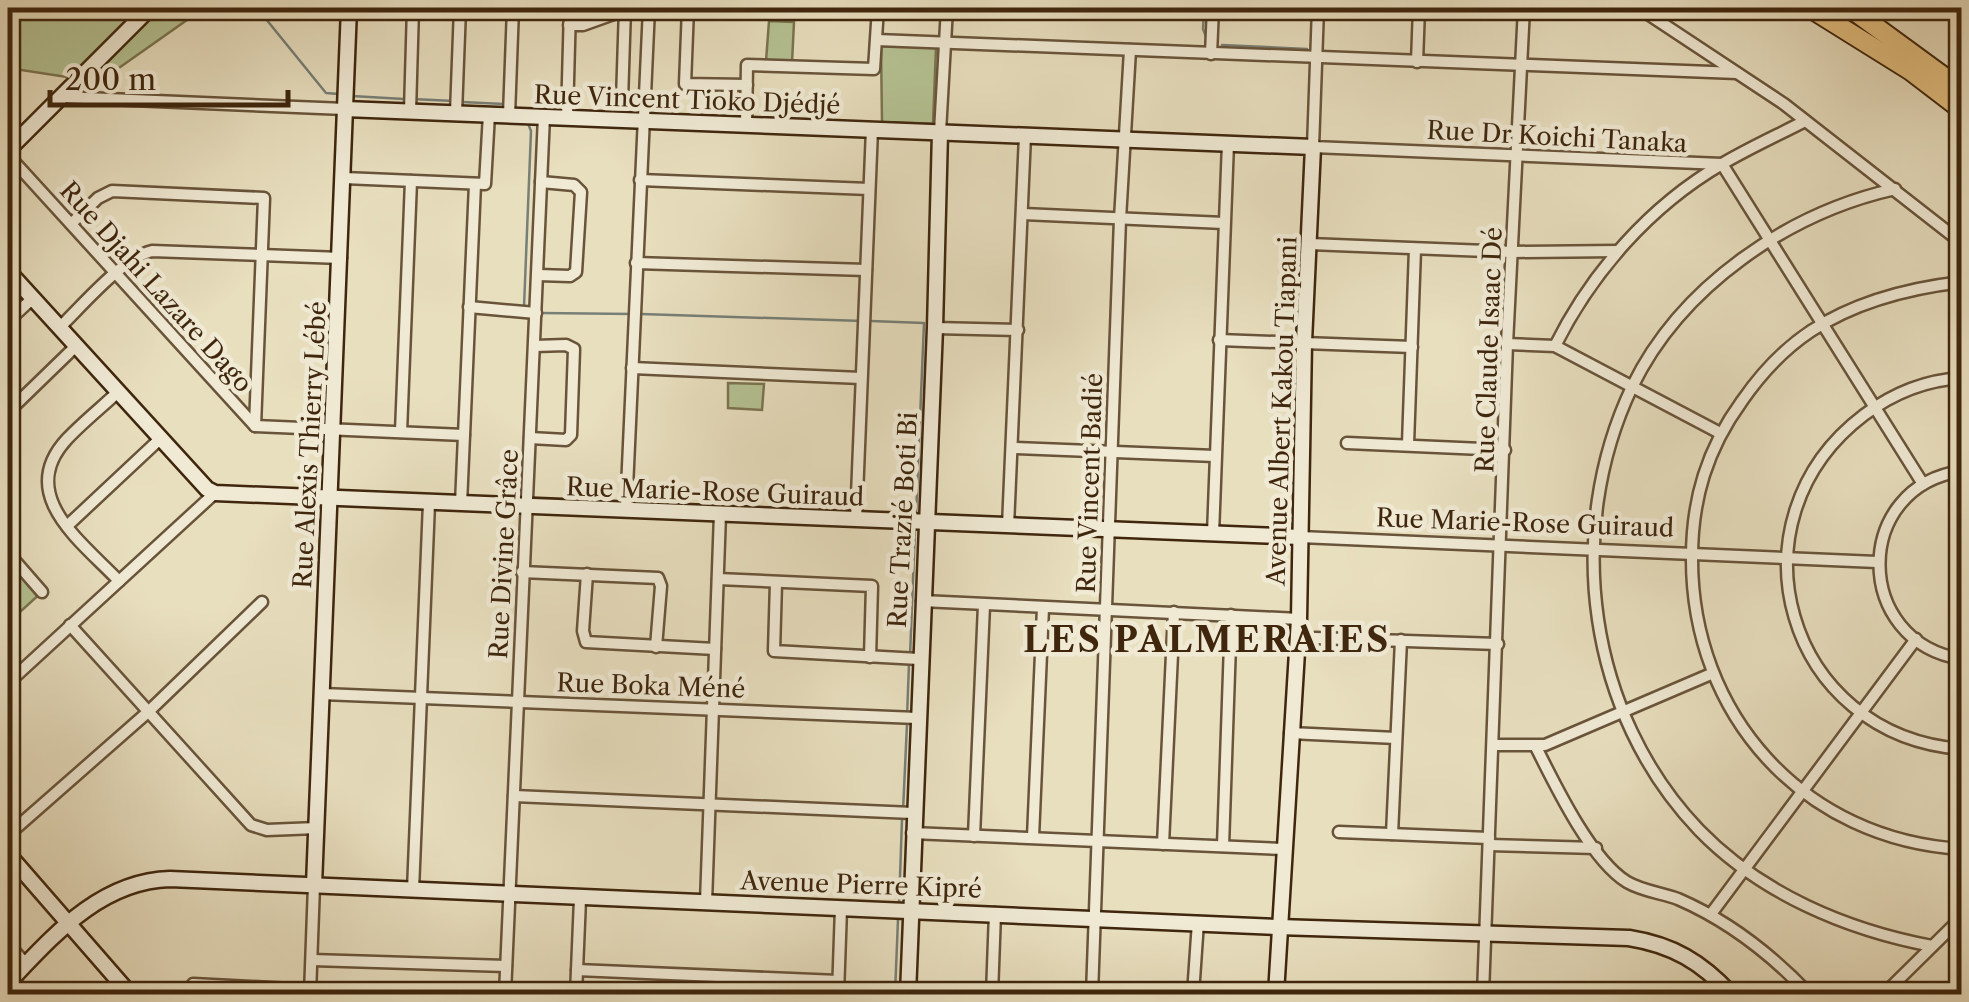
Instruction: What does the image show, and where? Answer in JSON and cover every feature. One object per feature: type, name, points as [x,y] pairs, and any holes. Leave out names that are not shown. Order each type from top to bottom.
[{"type":"highway","points":[[1810,8],[1911,70],[1962,110]]},
{"type":"highway","points":[[1850,8],[1962,90]]},
{"type":"street","points":[[8,153],[150,8]]},
{"type":"street","name":"Rue Alexis Thierry Lébé","points":[[314,885],[349,8]]},
{"type":"street","points":[[410,111],[413,8]]},
{"type":"street","points":[[456,113],[460,8]]},
{"type":"street","points":[[509,115],[513,8]]},
{"type":"street","points":[[566,117],[570,8]]},
{"type":"street","points":[[626,510],[649,8]]},
{"type":"street","points":[[688,8],[685,84],[747,85]]},
{"type":"street","points":[[746,121],[747,65],[874,69],[878,8]]},
{"type":"street","points":[[940,132],[947,8]]},
{"type":"street","points":[[1211,54],[1213,8]]},
{"type":"street","name":"Avenue Albert Kakou Tiapani","points":[[1276,992],[1299,619],[1304,342],[1318,8]]},
{"type":"street","points":[[1417,62],[1419,8]]},
{"type":"street","name":"Rue Claude Isaac Dé","points":[[1483,994],[1524,8]]},
{"type":"street","points":[[1639,8],[1805,121],[1962,243]]},
{"type":"street","points":[[569,25],[584,25],[625,9],[622,100]]},
{"type":"street","points":[[877,40],[1736,73]]},
{"type":"street","name":"Rue Vincent Badié","points":[[1092,994],[1120,219],[1130,50]]},
{"type":"street","name":"Rue Vincent Tioko Djédjé","points":[[60,97],[642,121],[746,121],[872,130],[1313,147]]},
{"type":"street","points":[[344,178],[483,184],[490,114]]},
{"type":"street","name":"Rue Divine Grâce","points":[[505,994],[544,116]]},
{"type":"street","points":[[1555,346],[1571,314],[1618,251],[1676,195],[1722,164],[1805,121]]},
{"type":"street","points":[[856,520],[872,130]]},
{"type":"street","name":"Rue Trazié Boti Bi","points":[[908,994],[940,132]]},
{"type":"street","points":[[1008,526],[1025,136]]},
{"type":"street","points":[[1213,534],[1228,143]]},
{"type":"street","name":"Rue Dr Koichi Tanaka","points":[[1313,147],[1722,164],[1924,484]]},
{"type":"street","name":"Rue Djahi Lazare Dago","points":[[8,153],[255,426],[464,435]]},
{"type":"street","points":[[640,180],[870,189]]},
{"type":"street","points":[[401,432],[411,181]]},
{"type":"street","points":[[538,275],[570,276],[576,272],[581,192],[574,185],[541,182]]},
{"type":"street","points":[[460,504],[475,184]]},
{"type":"street","points":[[1896,189],[1841,205],[1770,241],[1705,290],[1657,347],[1632,387],[1603,474],[1593,548],[1600,642],[1622,714],[1688,818],[1745,870],[1805,905],[1852,927],[1932,946]]},
{"type":"street","points":[[72,223],[98,198],[112,191],[260,196],[264,202],[255,426]]},
{"type":"street","points":[[1023,214],[1224,223]]},
{"type":"street","points":[[1309,244],[1512,252],[1618,251]]},
{"type":"street","points":[[1408,444],[1416,249]]},
{"type":"street","points":[[59,328],[116,274],[141,254],[152,251],[341,258]]},
{"type":"street","points":[[636,263],[866,270]]},
{"type":"street","points":[[8,271],[160,438],[215,492],[8,682]]},
{"type":"street","points":[[1962,282],[1904,292],[1823,323],[1764,374],[1720,432],[1696,498],[1692,552],[1694,604],[1711,674],[1750,738],[1803,793],[1869,831],[1928,847],[1962,849]]},
{"type":"street","points":[[8,321],[32,299]]},
{"type":"street","points":[[469,308],[536,313]]},
{"type":"street","points":[[935,328],[1018,330]]},
{"type":"street","points":[[1219,340],[1412,347]]},
{"type":"street","points":[[1508,344],[1555,346],[1720,432]]},
{"type":"street","points":[[530,438],[563,441],[571,436],[574,349],[566,345],[536,346]]},
{"type":"street","points":[[8,412],[76,346]]},
{"type":"street","points":[[632,368],[861,378]]},
{"type":"street","points":[[1962,378],[1931,382],[1876,406],[1839,436],[1813,466],[1796,503],[1786,556],[1790,599],[1802,640],[1835,692],[1861,715],[1913,741],[1962,748]]},
{"type":"street","points":[[119,391],[67,439],[48,470],[50,500],[67,526],[119,581]]},
{"type":"street","points":[[67,526],[160,438]]},
{"type":"street","points":[[1346,443],[1505,450]]},
{"type":"street","points":[[1013,448],[1214,456]]},
{"type":"street","points":[[1962,471],[1924,484],[1894,513],[1881,541],[1877,562],[1885,601],[1893,616],[1916,639],[1939,653],[1962,659]]},
{"type":"street","name":"Rue Marie-Rose Guiraud","points":[[215,492],[1877,562]]},
{"type":"street","points":[[413,890],[430,503]]},
{"type":"street","points":[[706,902],[720,514]]},
{"type":"street","points":[[8,553],[42,592]]},
{"type":"street","points":[[522,572],[658,578],[656,647]]},
{"type":"street","points":[[587,574],[583,631],[586,642],[714,649]]},
{"type":"street","points":[[718,580],[872,586],[870,657]]},
{"type":"street","points":[[776,582],[774,651],[919,660]]},
{"type":"street","points":[[922,601],[1299,619]]},
{"type":"street","points":[[8,835],[148,712],[262,602]]},
{"type":"street","points":[[974,836],[984,605]]},
{"type":"street","points":[[1033,837],[1044,608]]},
{"type":"street","points":[[1164,844],[1174,612]]},
{"type":"street","points":[[1223,846],[1231,614]]},
{"type":"street","points":[[70,625],[252,825],[267,830],[317,828]]},
{"type":"street","points":[[1316,638],[1498,644]]},
{"type":"street","points":[[1711,914],[1916,639]]},
{"type":"street","points":[[1392,834],[1400,640]]},
{"type":"street","points":[[1494,745],[1536,747],[1711,674]]},
{"type":"street","name":"Rue Boka Méné","points":[[322,694],[917,718]]},
{"type":"street","points":[[1290,733],[1396,738]]},
{"type":"street","points":[[1536,747],[1570,811],[1596,848],[1630,884],[1711,914],[1757,945],[1809,994]]},
{"type":"street","points":[[514,796],[913,813]]},
{"type":"street","points":[[1339,832],[1596,848]]},
{"type":"street","points":[[912,833],[1284,849]]},
{"type":"street","points":[[8,854],[130,994]]},
{"type":"street","name":"Avenue Pierre Kipré","points":[[8,983],[69,923],[107,896],[145,881],[184,880],[1648,941],[1696,962],[1730,994]]},
{"type":"street","points":[[193,984],[310,992],[314,885]]},
{"type":"street","points":[[576,994],[580,899]]},
{"type":"street","points":[[838,994],[842,908]]},
{"type":"street","points":[[992,994],[995,913]]},
{"type":"street","points":[[1884,994],[1962,917]]},
{"type":"street","points":[[1193,994],[1198,922]]},
{"type":"street","points":[[8,944],[26,964]]},
{"type":"street","points":[[312,960],[506,966]]},
{"type":"street","points":[[578,970],[838,981]]},
{"type":"street","points":[[1276,992],[1499,994]]},
{"type":"green space","points":[[8,8],[204,8],[99,82],[8,68]]},
{"type":"green space","points":[[769,21],[794,22],[792,63],[766,61]]},
{"type":"green space","points":[[881,46],[936,47],[933,124],[882,122]]},
{"type":"green space","points":[[728,383],[764,384],[762,410],[728,408]]},
{"type":"green space","points":[[8,568],[16,578],[24,572],[42,592],[8,623]]},
{"type":"waterway","points":[[257,8],[326,93],[339,94]]},
{"type":"waterway","points":[[1204,8],[1203,29],[1207,39]]},
{"type":"waterway","points":[[1222,45],[1307,49]]},
{"type":"waterway","points":[[352,96],[404,99]]},
{"type":"waterway","points":[[412,99],[454,101]]},
{"type":"waterway","points":[[462,102],[504,104]]},
{"type":"waterway","points":[[524,307],[531,131],[527,121]]},
{"type":"waterway","points":[[541,313],[633,314]]},
{"type":"waterway","points":[[641,314],[863,321]]},
{"type":"waterway","points":[[871,321],[924,323],[916,516]]},
{"type":"waterway","points":[[910,656],[915,529]]},
{"type":"waterway","points":[[907,716],[909,664]]},
{"type":"waterway","points":[[903,811],[907,724]]},
{"type":"waterway","points":[[899,906],[902,819]]},
{"type":"waterway","points":[[895,994],[898,919]]},
{"type":"district","name":"LES PALMERAIES","points":[[1207,639]]}]
